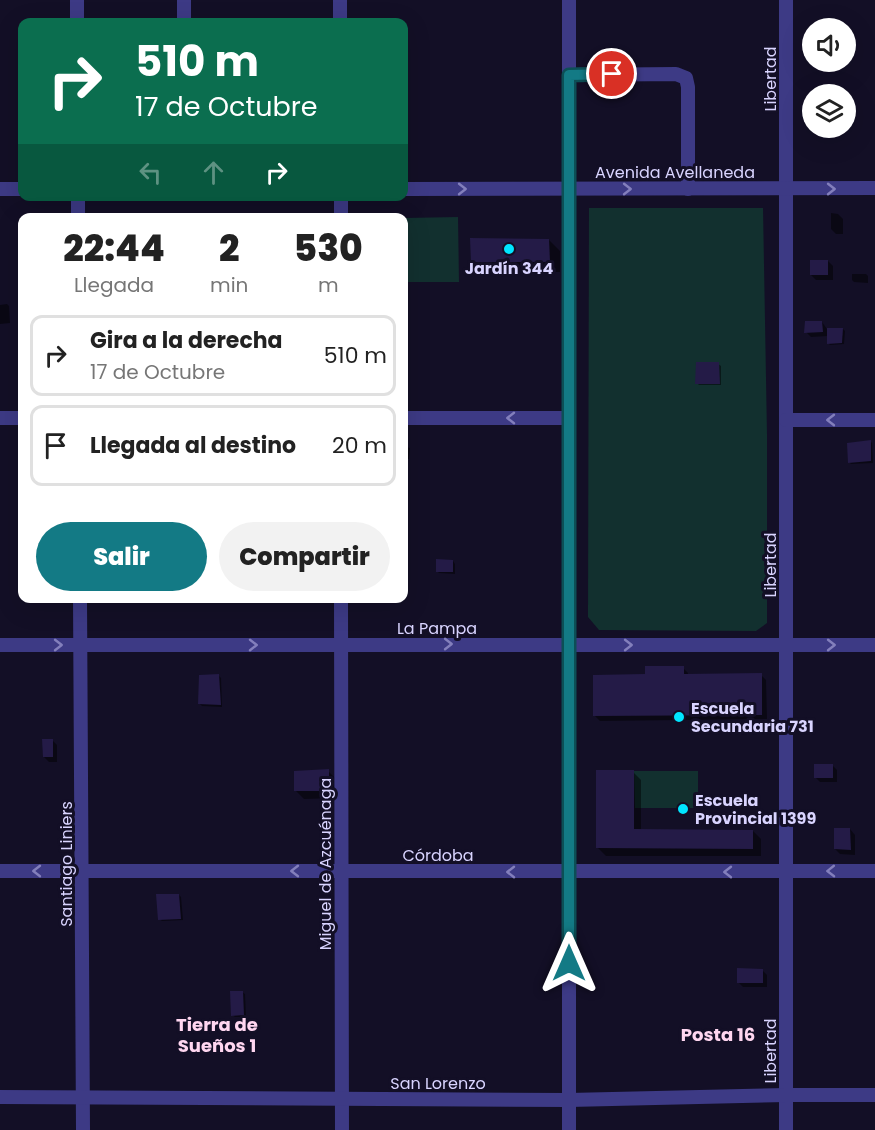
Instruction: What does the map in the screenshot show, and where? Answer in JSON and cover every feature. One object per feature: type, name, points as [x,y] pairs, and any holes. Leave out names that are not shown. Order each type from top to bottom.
[{"type":"street","points":[[77,0],[77,18]]},
{"type":"street","points":[[184,0],[184,18]]},
{"type":"street","points":[[340,0],[340,18]]},
{"type":"street","points":[[569,0],[569,1130]]},
{"type":"street","name":"Libertad","points":[[786,0],[786,1130]]},
{"type":"street","points":[[569,75],[676,74],[686,78],[688,87],[688,189]]},
{"type":"street","points":[[0,189],[18,189]]},
{"type":"street","name":"Avenida Avellaneda","points":[[408,189],[875,189]]},
{"type":"street","points":[[0,418],[18,418]]},
{"type":"street","points":[[408,418],[569,418]]},
{"type":"street","points":[[786,420],[875,420]]},
{"type":"street","name":"Santiago Liniers","points":[[80,603],[83,1130]]},
{"type":"street","name":"Miguel de Azcuénaga","points":[[341,603],[342,1130]]},
{"type":"street","name":"La Pampa","points":[[0,645],[875,645]]},
{"type":"street","name":"Córdoba","points":[[0,871],[875,871]]},
{"type":"street","name":"San Lorenzo","points":[[0,1097],[569,1100],[875,1095]]},
{"type":"green space","points":[[589,208],[763,208],[767,435],[767,623],[756,631],[599,630],[588,617]]},
{"type":"green space","points":[[458,217],[459,282],[408,282],[408,218]]},
{"type":"green space","points":[[634,771],[698,771],[698,808],[635,808]]},
{"type":"building","points":[[470,238],[549,239],[550,262],[471,262]]},
{"type":"building","points":[[810,260],[828,260],[828,275],[810,275]]},
{"type":"building","points":[[805,321],[822,321],[823,332],[804,333]]},
{"type":"building","points":[[827,328],[843,328],[842,343],[827,344]]},
{"type":"building","points":[[696,362],[719,362],[720,384],[695,384]]},
{"type":"building","points":[[871,440],[871,461],[848,463],[847,443]]},
{"type":"building","points":[[436,559],[453,560],[453,572],[436,572]]},
{"type":"building","points":[[645,666],[684,666],[684,674],[762,673],[762,715],[593,716],[593,675],[645,674]]},
{"type":"building","points":[[219,674],[221,705],[198,704],[199,675]]},
{"type":"building","points":[[42,739],[53,739],[53,757],[43,757]]},
{"type":"building","points":[[814,764],[833,764],[833,778],[814,778]]},
{"type":"building","points":[[329,769],[329,791],[294,791],[294,771]]},
{"type":"building","points":[[596,770],[634,770],[634,829],[753,830],[753,849],[596,848]]},
{"type":"building","points":[[834,828],[850,828],[851,850],[834,849]]},
{"type":"building","points":[[156,894],[179,894],[181,919],[158,920]]},
{"type":"building","points":[[737,968],[763,969],[763,983],[737,983]]},
{"type":"building","points":[[230,991],[243,991],[244,1015],[231,1016]]},
{"type":"place","name":"Jardín 344","points":[[509,249]]},
{"type":"place","name":"Escuela Secundaria 731","points":[[679,717]]},
{"type":"place","name":"Escuela Provincial 1399","points":[[683,809]]},
{"type":"district","name":"Tierra de Sueños 1","points":[[217,1034]]},
{"type":"district","name":"Posta 16","points":[[718,1034]]},
{"type":"route","points":[[569,963],[569,75],[612,74]]}]
